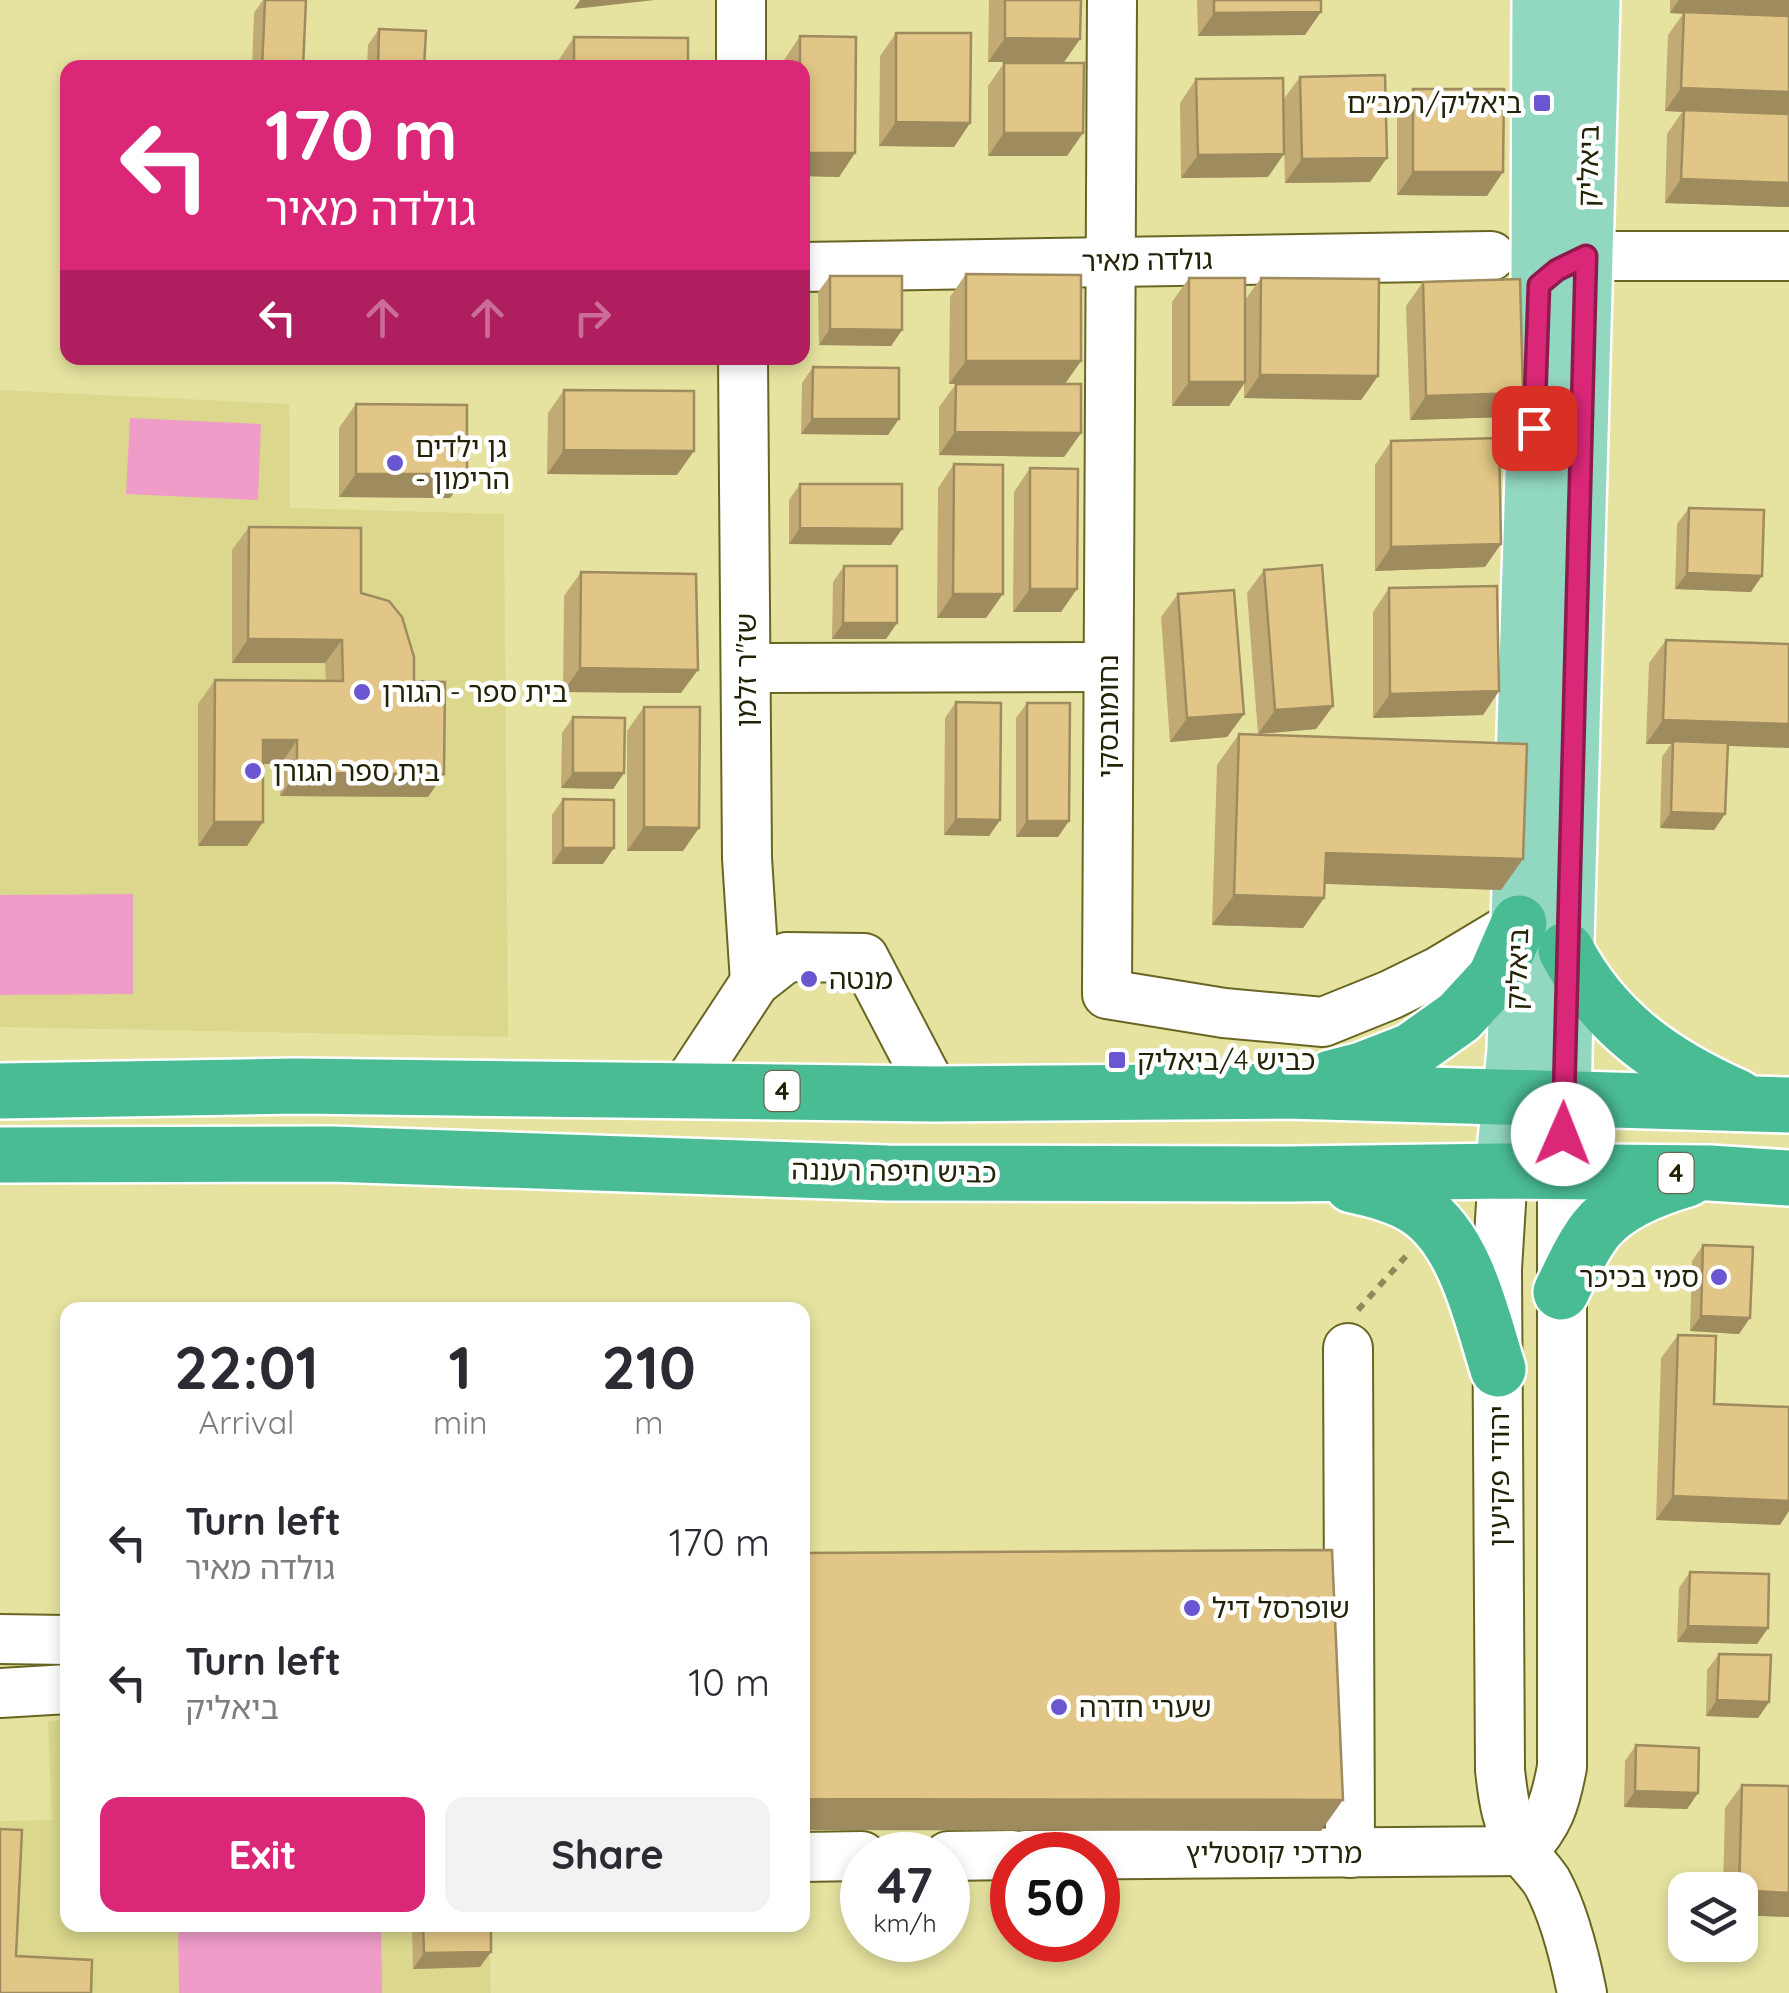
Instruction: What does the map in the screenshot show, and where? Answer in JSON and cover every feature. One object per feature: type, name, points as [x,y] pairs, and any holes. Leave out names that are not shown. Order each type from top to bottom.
[{"type":"highway","points":[[1286,1091],[1362,1070],[1410,1051],[1458,1017],[1495,978],[1519,922]]},
{"type":"highway","points":[[1566,950],[1578,974],[1608,1012],[1652,1051],[1696,1078],[1771,1104]]},
{"type":"highway","name":"4","points":[[0,1091],[297,1086],[935,1094],[1286,1091],[1771,1104]]},
{"type":"highway","name":"כביש חיפה רעננה","points":[[0,1155],[330,1154],[887,1173],[1503,1171],[1789,1178]]},
{"type":"highway","points":[[1290,1174],[1385,1193],[1418,1209],[1435,1224],[1462,1262],[1498,1369]]},
{"type":"highway","points":[[1562,1292],[1581,1250],[1599,1225],[1625,1205],[1655,1190],[1710,1174]]},
{"type":"main road","name":"ביאליק","points":[[1540,0],[1539,285],[1519,922],[1538,1097],[1562,1172]]},
{"type":"main road","name":"ביאליק","points":[[1538,1097],[1566,950],[1592,0]]},
{"type":"main road","name":"יהודי פקיעין","points":[[1503,1171],[1538,1097]]},
{"type":"street","points":[[741,0],[741,60]]},
{"type":"street","name":"נחומובסקי","points":[[1112,0],[1107,994],[1224,1013],[1322,1022],[1439,971],[1519,922]]},
{"type":"street","name":"גולדה מאיר","points":[[810,268],[1491,256]]},
{"type":"street","points":[[1539,285],[1557,270],[1586,256],[1789,256]]},
{"type":"street","name":"שז\"ר זלמן","points":[[742,365],[747,858],[755,982]]},
{"type":"street","points":[[746,668],[1108,667]]},
{"type":"street","points":[[684,1090],[755,982],[786,957],[864,958],[935,1094]]},
{"type":"street","name":"יהודי פקיעין","points":[[1503,1171],[1498,1236],[1500,1770],[1510,1824],[1523,1851],[1547,1882],[1582,1993]]},
{"type":"street","points":[[1523,1851],[1543,1829],[1556,1800],[1562,1767],[1562,1172]]},
{"type":"street","points":[[1349,1334],[1350,1852]]},
{"type":"street","points":[[0,1639],[60,1640]]},
{"type":"street","points":[[0,1692],[60,1689]]},
{"type":"street","name":"מרדכי קוסטליץ","points":[[1120,1854],[1523,1851]]},
{"type":"street","points":[[810,1857],[840,1856]]},
{"type":"path","points":[[1349,1334],[1435,1224]]},
{"type":"shaded area","name":"בית ספר הגורן","points":[[0,390],[289,404],[290,508],[504,514],[508,1037],[0,1027]]},
{"type":"shaded area","points":[[130,418],[261,424],[258,500],[126,494]]},
{"type":"shaded area","points":[[133,894],[133,994],[0,995],[0,895]]},
{"type":"shaded area","points":[[60,1720],[60,1932],[489,1932],[491,1993],[0,1993],[0,1821],[52,1820],[48,1721]]},
{"type":"shaded area","points":[[178,1932],[381,1932],[382,1993],[179,1993]]},
{"type":"building","points":[[265,0],[306,0],[303,60],[262,60]]},
{"type":"building","points":[[1005,0],[1081,0],[1080,39],[1005,38]]},
{"type":"building","points":[[1214,0],[1321,0],[1321,12],[1214,13]]},
{"type":"building","points":[[1684,12],[1789,16],[1789,92],[1681,88]]},
{"type":"building","points":[[379,29],[426,31],[424,60],[378,60]]},
{"type":"building","points":[[896,33],[971,33],[970,123],[896,122]]},
{"type":"building","points":[[800,36],[856,37],[855,153],[810,153],[810,60],[800,60]]},
{"type":"building","points":[[574,37],[688,38],[688,60],[574,60]]},
{"type":"building","points":[[1004,63],[1084,63],[1083,133],[1004,133]]},
{"type":"building","points":[[1385,75],[1387,158],[1302,159],[1300,77]]},
{"type":"building","points":[[1283,78],[1284,154],[1198,155],[1196,79]]},
{"type":"building","points":[[1413,89],[1504,89],[1503,172],[1413,172]]},
{"type":"building","points":[[1684,110],[1789,114],[1789,183],[1681,179]]},
{"type":"building","points":[[966,274],[1081,275],[1081,361],[966,361]]},
{"type":"building","points":[[830,276],[902,276],[902,330],[830,329]]},
{"type":"building","points":[[1189,278],[1245,278],[1245,382],[1189,382]]},
{"type":"building","points":[[1261,278],[1379,279],[1378,376],[1260,375]]},
{"type":"building","points":[[1520,279],[1523,393],[1426,396],[1423,282]]},
{"type":"building","points":[[813,367],[899,368],[899,419],[812,419]]},
{"type":"building","points":[[956,384],[1081,384],[1081,433],[955,432]]},
{"type":"building","points":[[564,390],[694,391],[694,451],[564,450]]},
{"type":"building","points":[[356,404],[467,405],[467,474],[356,474]]},
{"type":"building","points":[[1499,438],[1501,544],[1391,547],[1391,441]]},
{"type":"building","points":[[954,464],[1003,465],[1003,594],[953,594]]},
{"type":"building","points":[[1030,468],[1078,469],[1077,589],[1030,589]]},
{"type":"building","points":[[800,484],[902,484],[902,529],[800,528]]},
{"type":"building","points":[[1689,508],[1764,510],[1762,576],[1687,573]]},
{"type":"building","name":"בית ספר - הגורן","points":[[249,527],[361,528],[361,593],[389,601],[402,617],[414,657],[414,681],[445,682],[444,774],[297,773],[297,740],[263,740],[263,822],[214,822],[215,680],[343,681],[342,640],[248,639]]},
{"type":"building","points":[[1322,565],[1333,706],[1275,710],[1264,570]]},
{"type":"building","points":[[844,566],[897,566],[897,623],[843,623]]},
{"type":"building","points":[[581,572],[696,574],[698,670],[580,668]]},
{"type":"building","points":[[1497,586],[1499,691],[1390,694],[1389,588]]},
{"type":"building","points":[[1234,590],[1244,714],[1187,718],[1178,594]]},
{"type":"building","points":[[1666,640],[1789,644],[1789,724],[1663,720]]},
{"type":"building","points":[[956,702],[1001,703],[1000,820],[956,819]]},
{"type":"building","points":[[1027,703],[1070,703],[1069,821],[1027,821]]},
{"type":"building","points":[[644,707],[700,707],[699,828],[644,827]]},
{"type":"building","points":[[573,717],[625,718],[624,773],[573,773]]},
{"type":"building","points":[[1239,734],[1527,744],[1523,859],[1326,853],[1324,898],[1234,895]]},
{"type":"building","points":[[1673,741],[1728,743],[1725,814],[1671,812]]},
{"type":"building","points":[[563,799],[614,800],[614,848],[563,848]]},
{"type":"building","points":[[1703,1245],[1753,1247],[1750,1318],[1701,1316]]},
{"type":"building","points":[[1678,1335],[1716,1336],[1714,1404],[1789,1407],[1789,1501],[1673,1496]]},
{"type":"building","name":"שערי חדרה","points":[[1332,1550],[1343,1800],[810,1799],[810,1553]]},
{"type":"building","points":[[1690,1572],[1769,1574],[1768,1628],[1688,1626]]},
{"type":"building","points":[[1719,1654],[1771,1655],[1769,1702],[1717,1700]]},
{"type":"building","points":[[1636,1745],[1699,1748],[1698,1793],[1635,1791]]},
{"type":"building","points":[[1742,1785],[1789,1786],[1789,1893],[1758,1891],[1758,1872],[1740,1872]]},
{"type":"building","points":[[0,1829],[22,1830],[16,1956],[92,1960],[91,1993],[0,1993]]},
{"type":"building","points":[[423,1932],[491,1932],[491,1952],[424,1953]]},
{"type":"place","name":"ביאליק/רמב״ם","points":[[1542,103]]},
{"type":"place","name":"גן ילדים - הרימון","points":[[395,463]]},
{"type":"place","name":"בית ספר - הגורן","points":[[362,692]]},
{"type":"place","name":"בית ספר הגורן","points":[[253,771]]},
{"type":"place","name":"מנטה","points":[[809,979]]},
{"type":"place","name":"כביש 4/ביאליק","points":[[1117,1060]]},
{"type":"place","name":"סמי בכיכר","points":[[1719,1277]]},
{"type":"place","name":"שופרסל דיל","points":[[1192,1608]]},
{"type":"place","name":"שערי חדרה","points":[[1059,1707]]},
{"type":"route","points":[[1534,428],[1539,285],[1557,270],[1586,256],[1563,1134]]}]
